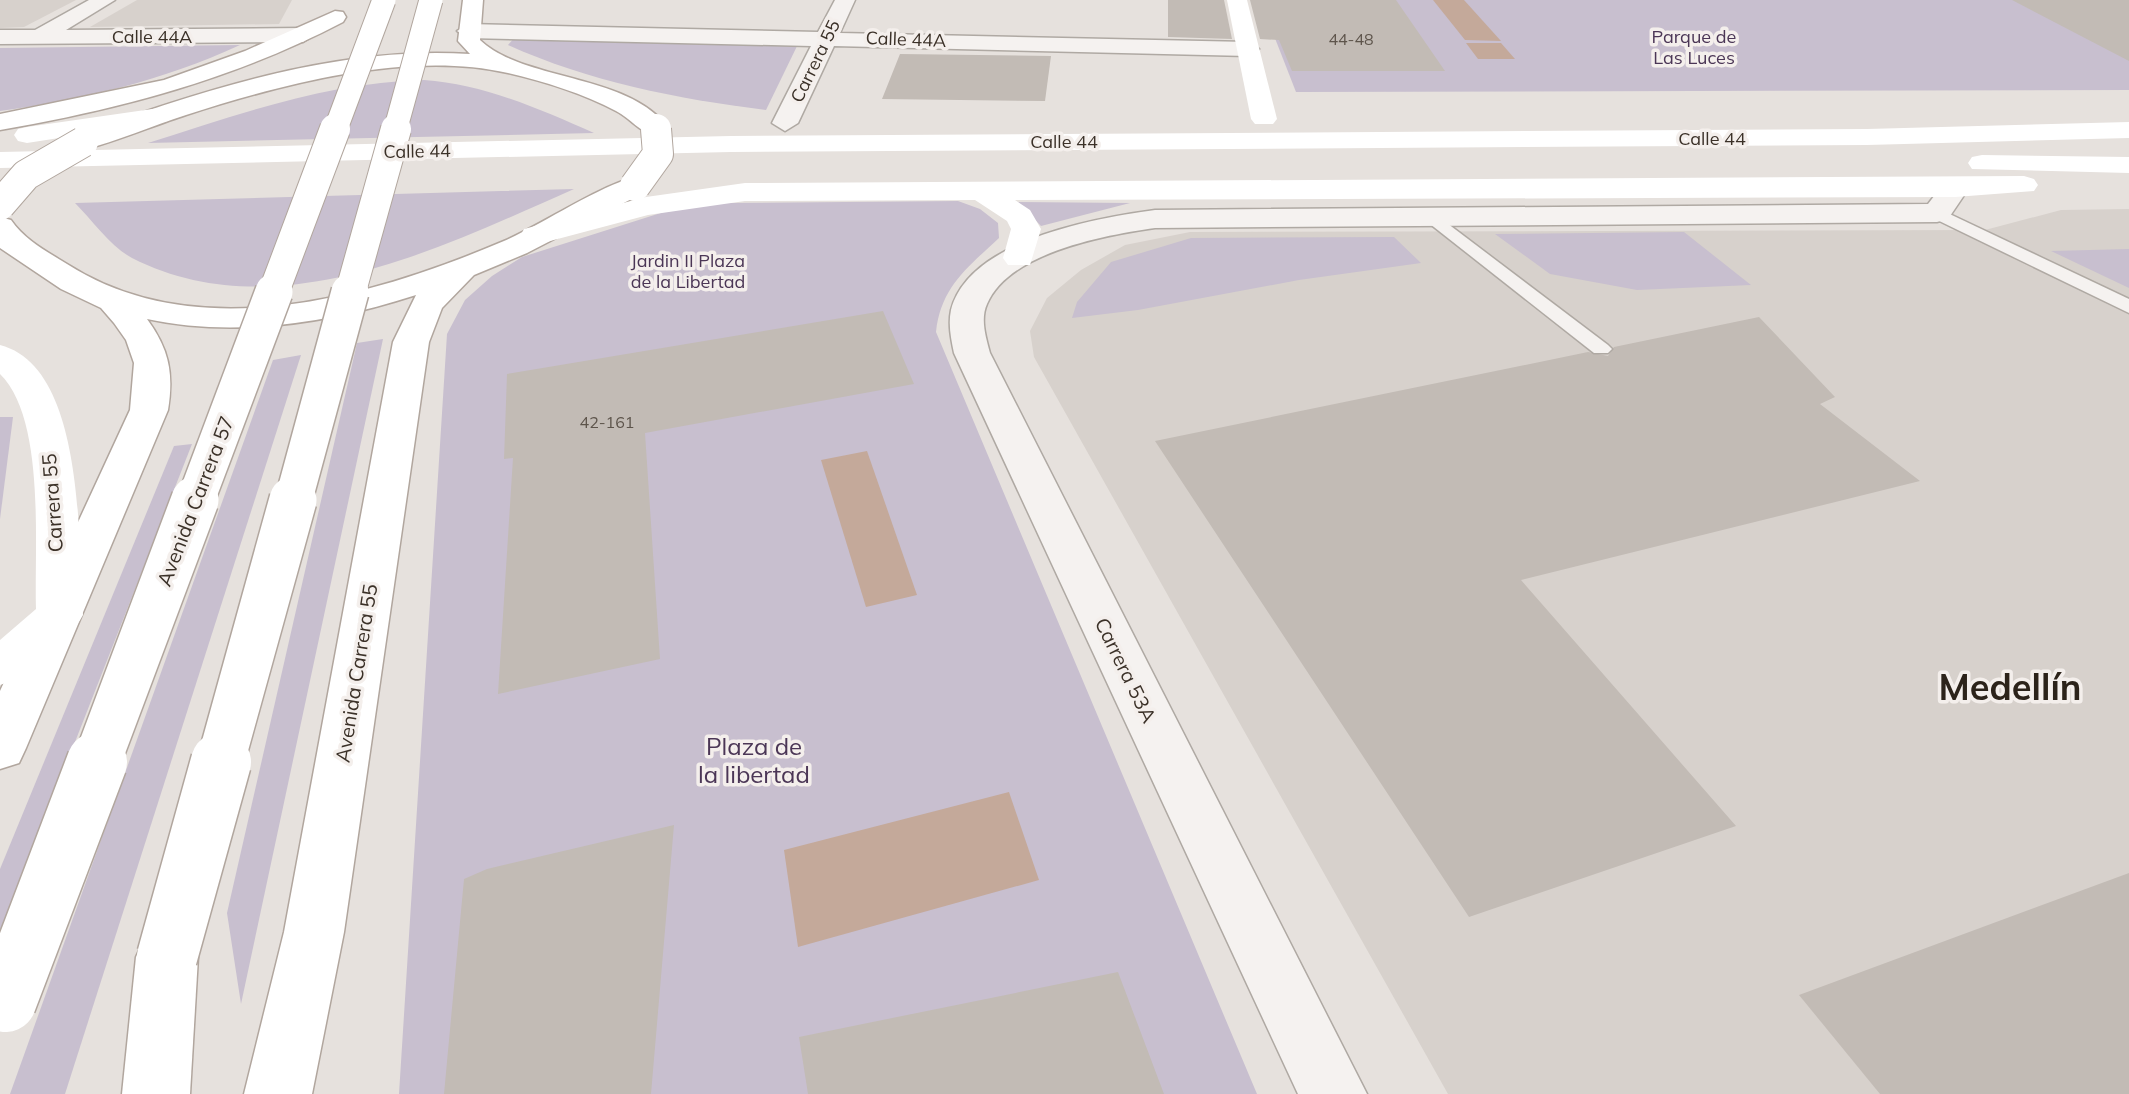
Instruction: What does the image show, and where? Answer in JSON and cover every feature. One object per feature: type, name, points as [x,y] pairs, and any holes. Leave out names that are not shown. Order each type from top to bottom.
[{"type":"main road","name":"Avenida Carrera 57","points":[[2,1010],[384,0]]},
{"type":"main road","points":[[156,1094],[167,957],[431,0]]},
{"type":"main road","points":[[3,235],[92,293],[114,302],[161,312],[246,317],[379,297],[463,268],[635,186],[654,165],[658,155],[660,140],[648,121],[612,99],[517,67],[477,49],[469,41],[468,31],[473,0]]},
{"type":"main road","points":[[1237,0],[1264,119]]},
{"type":"main road","points":[[0,122],[88,107],[227,70],[303,35],[339,9]]},
{"type":"main road","points":[[256,89],[302,66],[318,49],[339,9]]},
{"type":"main road","points":[[0,205],[10,189],[31,170],[83,142],[159,116],[256,89],[327,72],[404,62],[472,61],[517,67]]},
{"type":"main road","name":"Calle 44","points":[[709,119],[785,123],[1864,115],[2129,122]]},
{"type":"main road","points":[[0,138],[159,116]]},
{"type":"main road","points":[[648,121],[682,117]]},
{"type":"main road","name":"Calle 44","points":[[0,160],[731,144],[1867,137],[2129,130]]},
{"type":"main road","name":"Calle 44","points":[[0,184],[753,167],[1887,162],[2129,165]]},
{"type":"main road","points":[[535,236],[646,206],[710,195],[783,191],[1955,188],[2129,179]]},
{"type":"main road","points":[[980,190],[1019,216],[1026,229],[1019,258]]},
{"type":"main road","points":[[1131,190],[1215,217]]},
{"type":"main road","points":[[1324,190],[1431,216]]},
{"type":"main road","name":"Avenida Carrera 55","points":[[278,1094],[314,932],[411,342],[426,304],[463,268]]},
{"type":"main road","points":[[0,748],[149,410],[156,375],[152,351],[114,302]]},
{"type":"main road","points":[[0,356],[23,376],[18,394]]},
{"type":"main road","name":"Carrera 55","points":[[18,394],[46,425],[60,615]]},
{"type":"main road","points":[[0,667],[60,615]]},
{"type":"street","points":[[37,36],[105,0]]},
{"type":"street","name":"Carrera 55","points":[[785,123],[845,0]]},
{"type":"street","name":"Calle 44A","points":[[468,31],[1248,49]]},
{"type":"street","name":"Calle 44A","points":[[0,37],[303,35]]},
{"type":"street","points":[[1019,258],[1059,240],[1119,223],[1215,217],[1937,213],[1955,188]]},
{"type":"street","name":"Carrera 53A","points":[[1019,258],[984,280],[968,307],[972,353],[1333,1094]]},
{"type":"lane","points":[[1937,213],[2129,307]]},
{"type":"lane","points":[[1431,216],[1601,349]]},
{"type":"lane","points":[[131,1094],[167,957]]},
{"type":"shaded area","points":[[0,0],[76,0],[24,27],[0,28]]},
{"type":"shaded area","points":[[137,0],[292,0],[279,24],[90,27]]},
{"type":"shaded area","points":[[1433,0],[1464,0],[1501,41],[1465,40]]},
{"type":"shaded area","points":[[1466,43],[1501,43],[1515,59],[1478,59]]},
{"type":"shaded area","points":[[2129,209],[2129,1094],[1448,1094],[1034,357],[1030,331],[1047,298],[1081,270],[1125,245],[1190,232],[1985,230],[2061,210]]},
{"type":"shaded area","points":[[867,451],[917,595],[866,607],[821,460]]},
{"type":"shaded area","points":[[1009,792],[1039,880],[798,947],[784,850]]},
{"type":"green space","name":"Parque de Las Luces","points":[[1260,0],[2129,0],[2129,90],[1296,92]]},
{"type":"green space","points":[[516,36],[799,42],[766,110],[667,94],[602,79],[508,45]]},
{"type":"green space","points":[[240,45],[152,79],[62,101],[0,111],[0,48]]},
{"type":"green space","points":[[424,80],[489,92],[594,133],[148,143],[319,93]]},
{"type":"green space","points":[[574,189],[469,235],[357,273],[300,284],[243,286],[187,278],[132,258],[109,240],[75,203]]},
{"type":"green space","name":"Plaza de la libertad","points":[[958,201],[980,209],[998,223],[999,238],[957,279],[943,303],[936,332],[1257,1094],[399,1094],[447,334],[465,300],[492,276],[522,257],[667,211],[724,203]]},
{"type":"green space","points":[[1018,202],[1130,203],[1041,226]]},
{"type":"green space","points":[[1684,232],[1751,285],[1637,290],[1550,274],[1495,234]]},
{"type":"green space","points":[[1394,237],[1421,263],[1072,318],[1077,302],[1111,262],[1191,238]]},
{"type":"green space","points":[[2129,249],[2129,288],[2051,251]]},
{"type":"green space","points":[[383,339],[241,1004],[227,913],[357,343]]},
{"type":"green space","points":[[301,355],[65,1094],[10,1094],[273,360]]},
{"type":"green space","points":[[0,417],[13,417],[0,519]]},
{"type":"green space","points":[[192,444],[0,933],[0,869],[174,446]]},
{"type":"building","points":[[1168,0],[1224,0],[1232,39],[1168,37]]},
{"type":"building","points":[[1250,0],[1396,0],[1445,71],[1292,71],[1279,40],[1260,39]]},
{"type":"building","points":[[2012,0],[2129,0],[2129,61]]},
{"type":"building","points":[[900,54],[1051,56],[1045,101],[882,99]]},
{"type":"building","points":[[883,311],[914,384],[645,433],[660,659],[498,694],[513,458],[504,459],[507,374]]},
{"type":"building","points":[[1759,317],[1835,397],[1820,404],[1920,481],[1521,580],[1736,826],[1469,917],[1155,441],[1588,352],[1608,356],[1614,347]]},
{"type":"building","points":[[674,825],[651,1094],[444,1094],[464,879],[487,869]]},
{"type":"building","points":[[2129,873],[2129,1094],[1880,1094],[1799,995]]},
{"type":"building","points":[[1118,972],[1164,1094],[808,1094],[799,1037]]},
{"type":"district","name":"Medellín","points":[[2010,686]]},
{"type":"park label","name":"Jardin II Plaza de la Libertad","points":[[688,270]]}]
